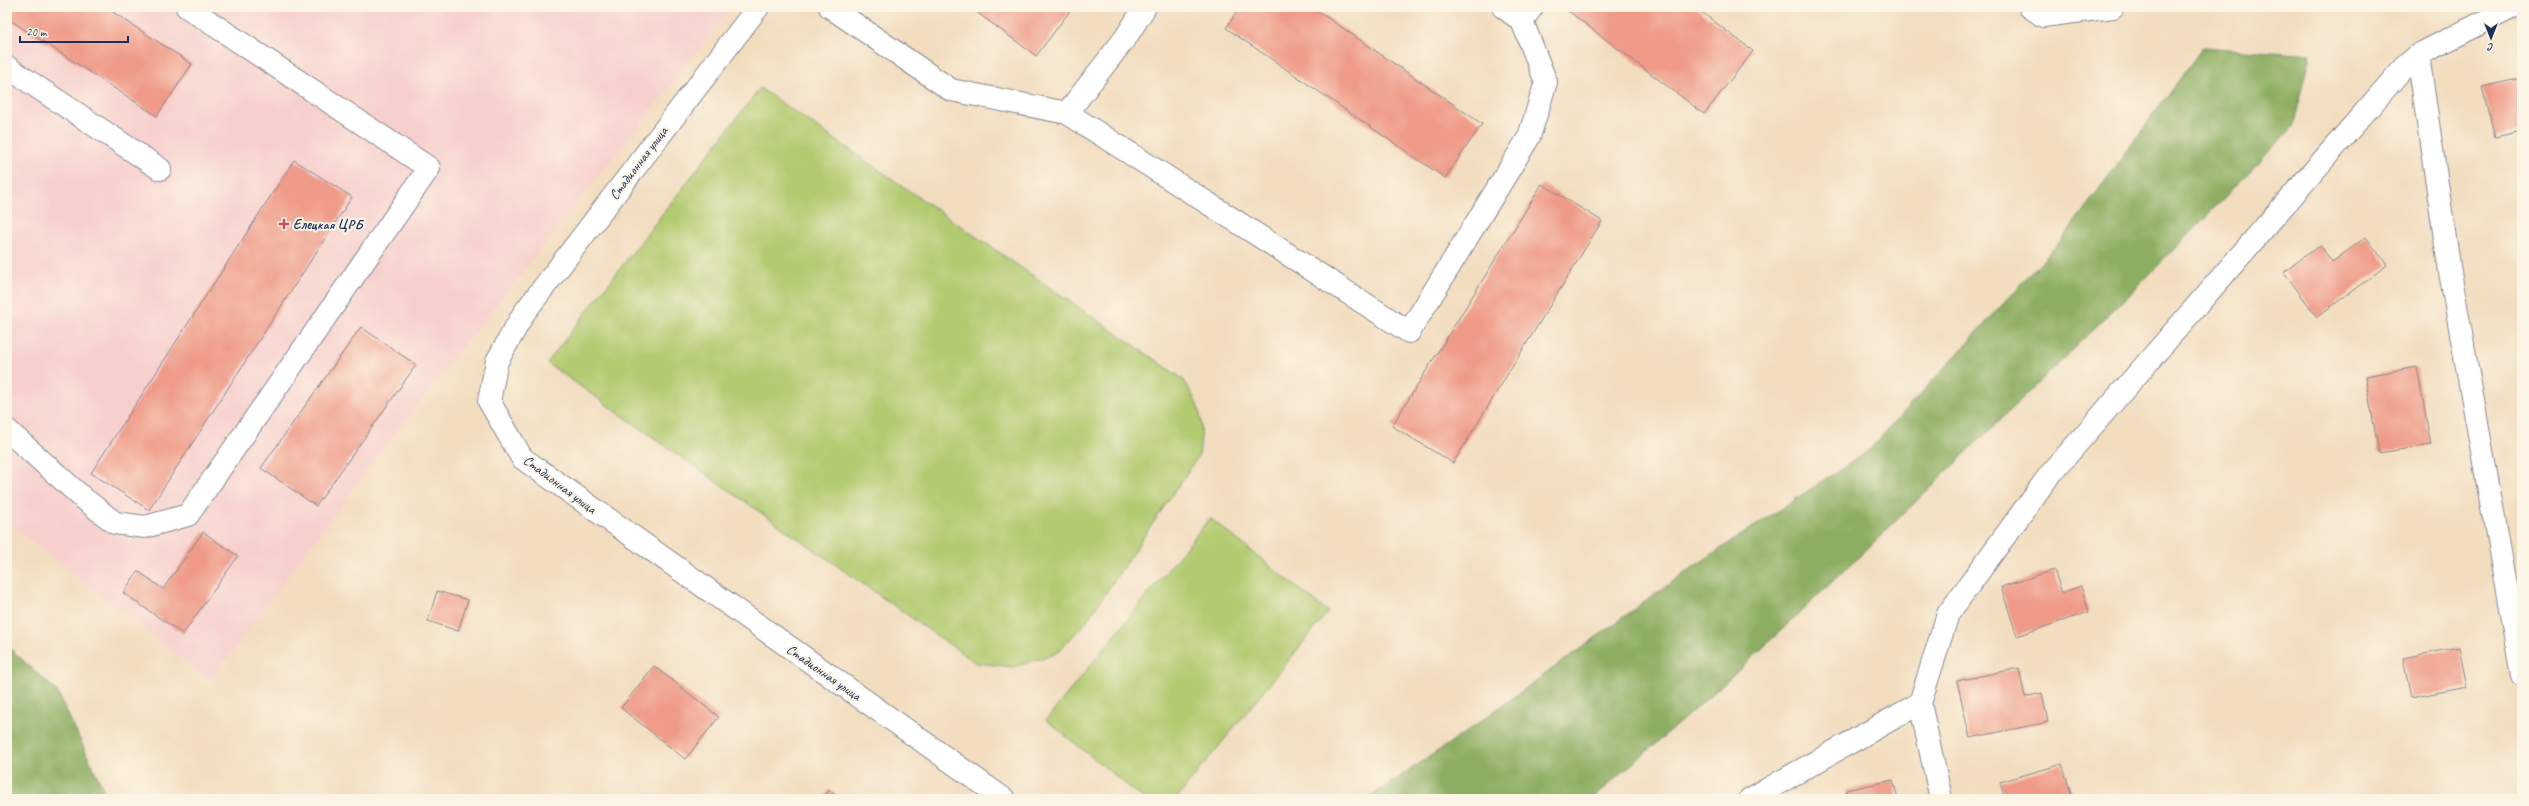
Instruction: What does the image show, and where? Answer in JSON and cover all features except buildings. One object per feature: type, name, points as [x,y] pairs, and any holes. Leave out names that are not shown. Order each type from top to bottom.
[{"type":"street","points":[[7,430],[83,498],[115,523],[145,527],[188,515],[429,168],[187,7]]},
{"type":"street","name":"Стадионная улица","points":[[758,7],[524,313],[497,361],[489,401],[522,458],[1004,799]]},
{"type":"street","points":[[830,7],[951,90],[1066,113],[1409,332],[1529,137],[1546,82],[1527,14],[1503,7]]},
{"type":"street","points":[[1066,113],[1126,37],[1144,7]]},
{"type":"street","points":[[2030,7],[2043,16],[2113,7]]},
{"type":"street","points":[[1941,799],[1920,703],[1948,614],[2048,477],[2418,55],[2514,7]]},
{"type":"street","points":[[2418,55],[2450,272],[2522,675]]},
{"type":"street","points":[[7,67],[160,169]]},
{"type":"street","points":[[1750,799],[1920,703]]},
{"type":"shaded area","name":"Елецкая ЦРБ","points":[[7,7],[732,7],[389,441],[210,681],[7,522]]},
{"type":"green space","points":[[2203,47],[2311,55],[2293,127],[2146,278],[1866,550],[1734,675],[1592,799],[1367,799],[1463,734],[1687,571],[1868,451],[2061,241]]},
{"type":"green space","points":[[760,88],[1183,379],[1194,398],[1198,407],[1201,423],[1199,455],[1086,622],[1057,653],[1014,667],[976,663],[547,363]]},
{"type":"green space","points":[[1210,518],[1328,612],[1176,799],[1144,799],[1046,720]]},
{"type":"green space","points":[[7,646],[57,691],[108,799],[7,799]]},
{"type":"place","name":"Елецкая ЦРБ","points":[[284,224]]}]
